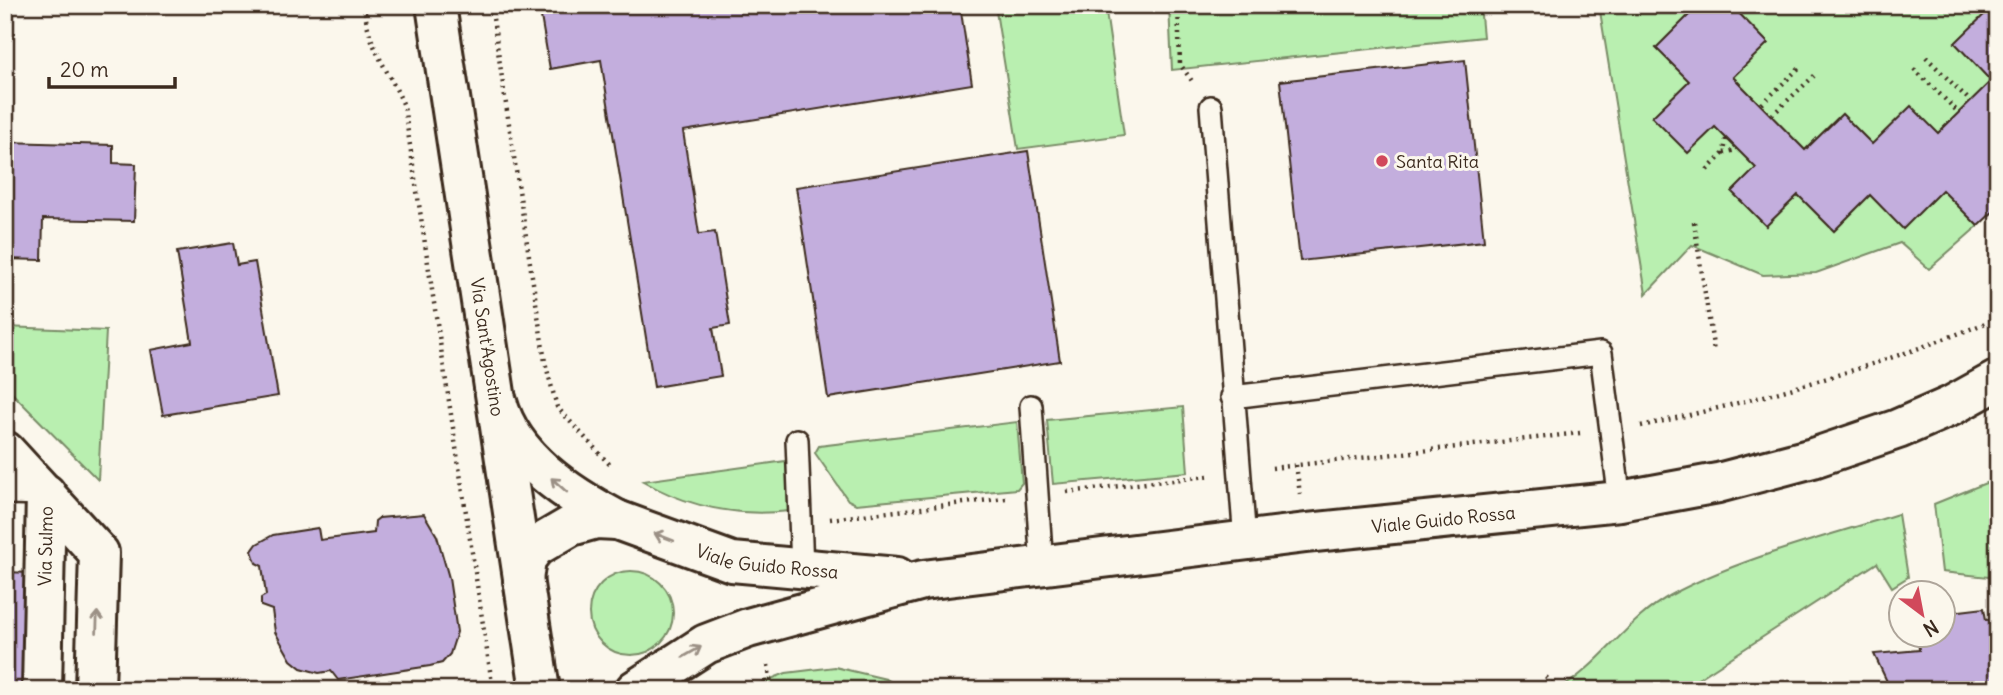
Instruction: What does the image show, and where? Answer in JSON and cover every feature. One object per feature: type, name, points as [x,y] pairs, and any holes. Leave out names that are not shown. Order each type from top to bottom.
[{"type":"street","name":"Via Sant'Agostino","points":[[436,5],[523,580],[545,686]]},
{"type":"street","name":"Viale Guido Rossa","points":[[635,690],[706,644],[748,628],[923,580],[1244,541],[1620,501],[1718,483],[1813,458],[1899,429],[1951,406],[1998,380]]},
{"type":"street","name":"Viale Guido Rossa","points":[[495,393],[501,416],[513,434],[556,483],[584,503],[617,520],[732,562],[923,580]]},
{"type":"street","name":"Viale Guido Rossa","points":[[1951,406],[1998,396]]},
{"type":"street","points":[[5,452],[46,494]]},
{"type":"street","name":"Via Sulmo","points":[[42,690],[46,494]]},
{"type":"street","name":"Via Sulmo","points":[[46,494],[99,553],[95,690]]},
{"type":"street","name":"Viale Guido Rossa","points":[[523,580],[526,559],[543,541],[583,521],[617,520]]},
{"type":"lane","points":[[1211,107],[1244,541]]},
{"type":"lane","points":[[1233,397],[1601,353],[1620,501]]},
{"type":"lane","points":[[1031,406],[1042,567]]},
{"type":"lane","points":[[797,440],[802,568]]},
{"type":"lane","points":[[5,493],[46,494]]},
{"type":"path","points":[[364,5],[367,30],[376,56],[393,80],[404,106],[493,690]]},
{"type":"path","points":[[491,5],[545,362],[557,407],[619,474]]},
{"type":"path","points":[[1178,5],[1180,64],[1211,107]]},
{"type":"path","points":[[1926,57],[1968,99]]},
{"type":"path","points":[[1762,104],[1802,65]]},
{"type":"path","points":[[1914,69],[1957,111]]},
{"type":"path","points":[[1772,115],[1814,76]]},
{"type":"path","points":[[1724,153],[1726,139]]},
{"type":"path","points":[[1707,170],[1724,153],[1736,150]]},
{"type":"path","points":[[1694,222],[1714,352]]},
{"type":"path","points":[[1636,426],[1770,396],[1870,366],[1998,318]]},
{"type":"path","points":[[1262,470],[1590,432]]},
{"type":"path","points":[[1055,493],[1219,474]]},
{"type":"path","points":[[800,522],[1009,498]]},
{"type":"path","points":[[767,660],[772,690]]},
{"type":"path","points":[[1546,677],[1558,690]]},
{"type":"green space","points":[[995,5],[1105,5],[1124,135],[1018,149]]},
{"type":"green space","points":[[1169,5],[1480,5],[1483,37],[1172,70]]},
{"type":"green space","points":[[1599,5],[1689,5],[1694,10],[1656,48],[1689,81],[1652,117],[1715,127],[1756,168],[1732,192],[1766,226],[1798,195],[1834,231],[1870,195],[1903,228],[1942,190],[1978,226],[1929,269],[1900,243],[1816,273],[1763,275],[1692,245],[1646,294]]},
{"type":"green space","points":[[1731,5],[1994,5],[1955,43],[1991,81],[1938,133],[1872,144],[1842,114],[1805,150],[1733,77],[1768,43]]},
{"type":"green space","points":[[5,327],[106,331],[98,480],[5,386]]},
{"type":"green space","points":[[1183,407],[1188,472],[1053,484],[1047,420]]},
{"type":"green space","points":[[1017,422],[1022,483],[1017,489],[856,504],[848,500],[815,453],[819,446]]},
{"type":"green space","points":[[786,461],[790,511],[751,513],[714,508],[678,498],[643,481]]},
{"type":"green space","points":[[1998,478],[1998,578],[1942,572],[1934,504]]},
{"type":"green space","points":[[1898,514],[1908,577],[1903,580],[1888,581],[1877,563],[1681,690],[1558,690],[1588,668],[1641,616],[1671,595],[1753,559]]},
{"type":"green space","points":[[623,571],[639,571],[655,578],[666,589],[673,605],[670,629],[661,643],[639,655],[623,655],[607,648],[596,637],[589,621],[589,605],[596,589],[607,578]]},
{"type":"green space","points":[[835,667],[886,679],[905,690],[743,690],[786,673]]},
{"type":"building","points":[[539,5],[960,5],[972,84],[683,131],[699,234],[715,232],[730,325],[713,328],[721,376],[654,387],[601,60],[550,69]]},
{"type":"building","points":[[1689,5],[1731,5],[1768,43],[1733,77],[1805,150],[1842,114],[1872,144],[1911,106],[1938,133],[1991,81],[1955,43],[1994,5],[1998,5],[1998,207],[1978,226],[1942,190],[1903,229],[1870,195],[1834,231],[1798,195],[1766,226],[1732,192],[1756,168],[1715,127],[1688,153],[1652,117],[1689,81],[1656,48],[1694,10]]},
{"type":"building","name":"Santa Rita","points":[[1465,60],[1484,241],[1300,261],[1280,81]]},
{"type":"building","points":[[5,142],[113,145],[113,163],[136,164],[134,221],[43,219],[42,260],[5,259]]},
{"type":"building","points":[[1028,151],[1060,361],[828,398],[796,187]]},
{"type":"building","points":[[233,243],[237,265],[255,262],[278,396],[163,415],[151,350],[192,342],[177,252]]},
{"type":"building","points":[[424,514],[437,536],[449,578],[457,632],[450,654],[442,663],[338,680],[331,671],[319,673],[301,668],[291,660],[275,632],[272,610],[261,606],[261,598],[266,595],[262,566],[256,563],[252,551],[257,544],[273,535],[318,528],[320,540],[374,533],[375,521],[379,518]]},
{"type":"building","points":[[5,572],[31,573],[28,690],[5,690]]},
{"type":"building","points":[[1984,608],[1986,620],[1998,619],[1998,690],[1891,690],[1874,654],[1958,650],[1958,611]]},
{"type":"place","name":"Santa Rita","points":[[1382,161]]}]
